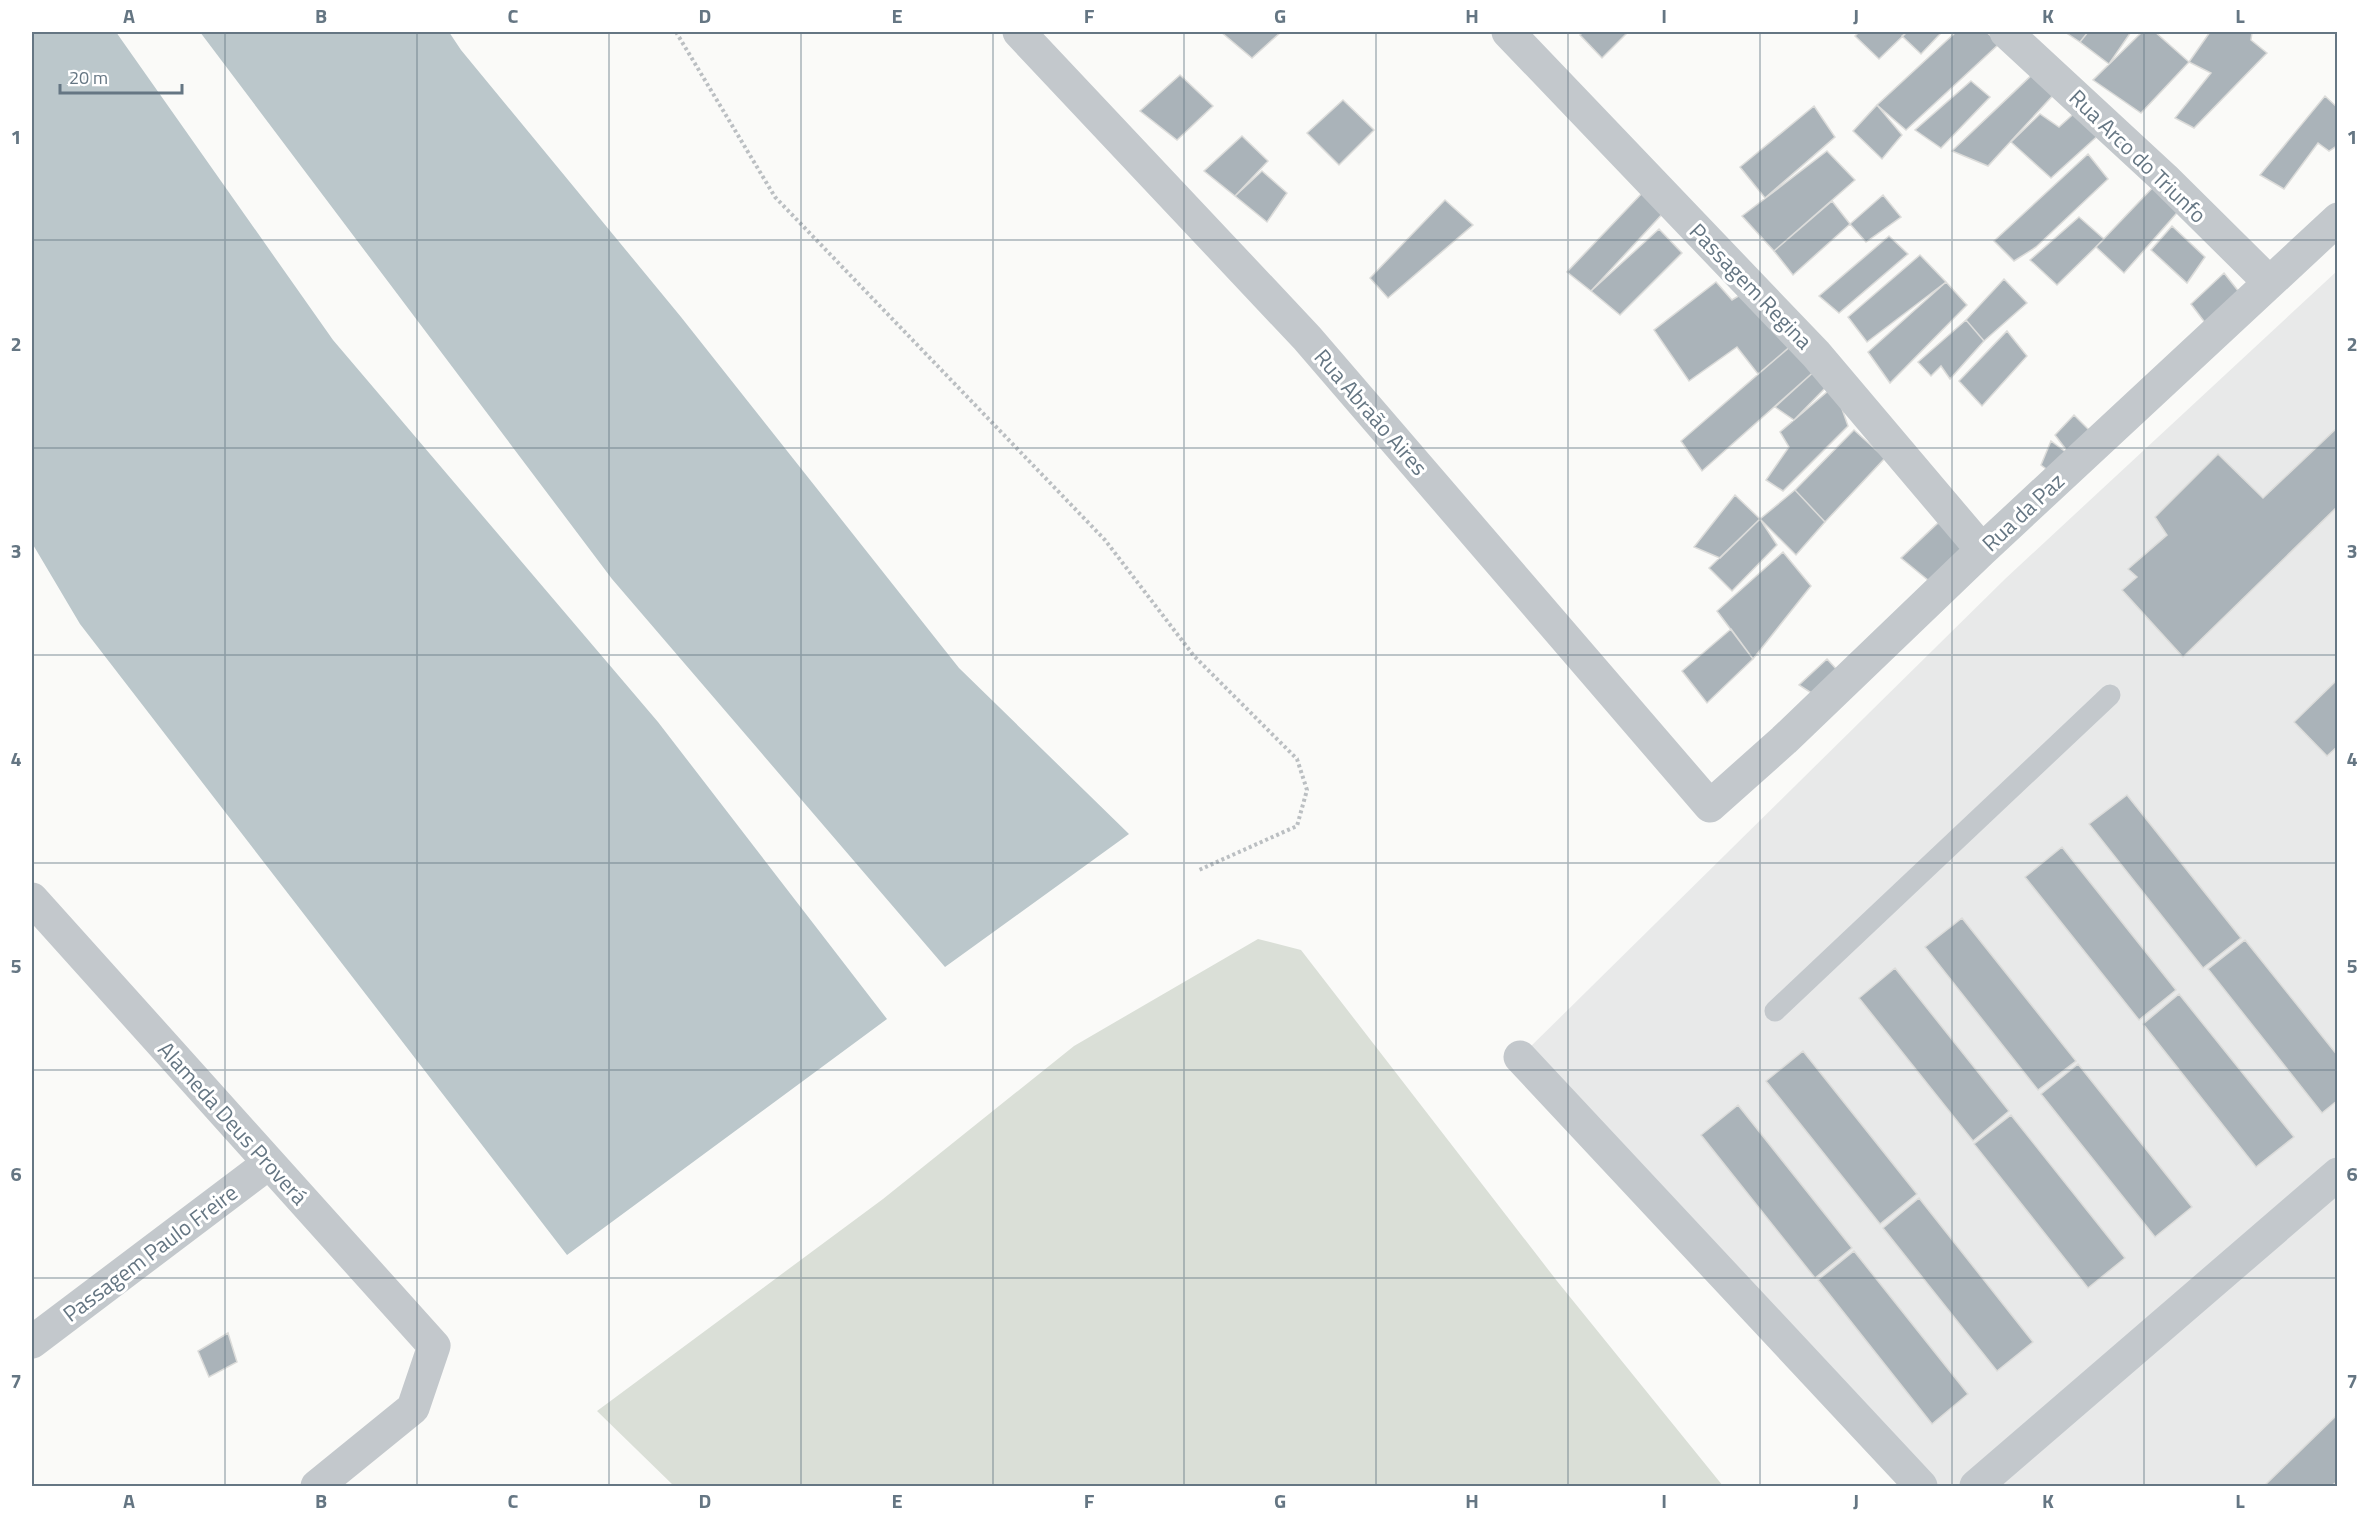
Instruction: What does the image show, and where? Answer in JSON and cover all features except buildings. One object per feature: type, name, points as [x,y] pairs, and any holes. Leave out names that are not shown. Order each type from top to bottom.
[{"type":"street","name":"Rua Abraão Aires","points":[[1019,32],[1307,338],[1710,806]]},
{"type":"street","name":"Passagem Regina","points":[[1508,32],[1816,354],[1982,550]]},
{"type":"street","name":"Rua Arco do Triunfo","points":[[2006,32],[2164,178],[2269,282]]},
{"type":"street","name":"Rua da Paz","points":[[1710,806],[1784,740],[1982,550],[2269,282],[2336,224]]},
{"type":"street","name":"Alameda Deus Proverá","points":[[32,899],[434,1346],[413,1408],[316,1486]]},
{"type":"street","points":[[1520,1057],[1921,1486]]},
{"type":"street","name":"Passagem Paulo Freire","points":[[32,1342],[269,1163]]},
{"type":"street","points":[[1976,1486],[2337,1174]]},
{"type":"lane","points":[[1775,1011],[2109,695]]},
{"type":"path","points":[[676,32],[775,197],[1105,540],[1194,656],[1297,759],[1307,790],[1297,826],[1199,870]]},
{"type":"shaded area","points":[[32,32],[116,32],[333,340],[658,722],[887,1019],[567,1255],[80,624],[32,543]]},
{"type":"shaded area","points":[[200,32],[449,32],[461,50],[681,317],[959,668],[1129,834],[945,967],[612,579]]},
{"type":"shaded area","points":[[2337,271],[2337,1486],[1921,1486],[1520,1057],[2005,579]]},
{"type":"shaded area","points":[[1258,939],[1301,950],[1557,1281],[1723,1486],[674,1486],[597,1411],[883,1199],[1074,1046]]}]
